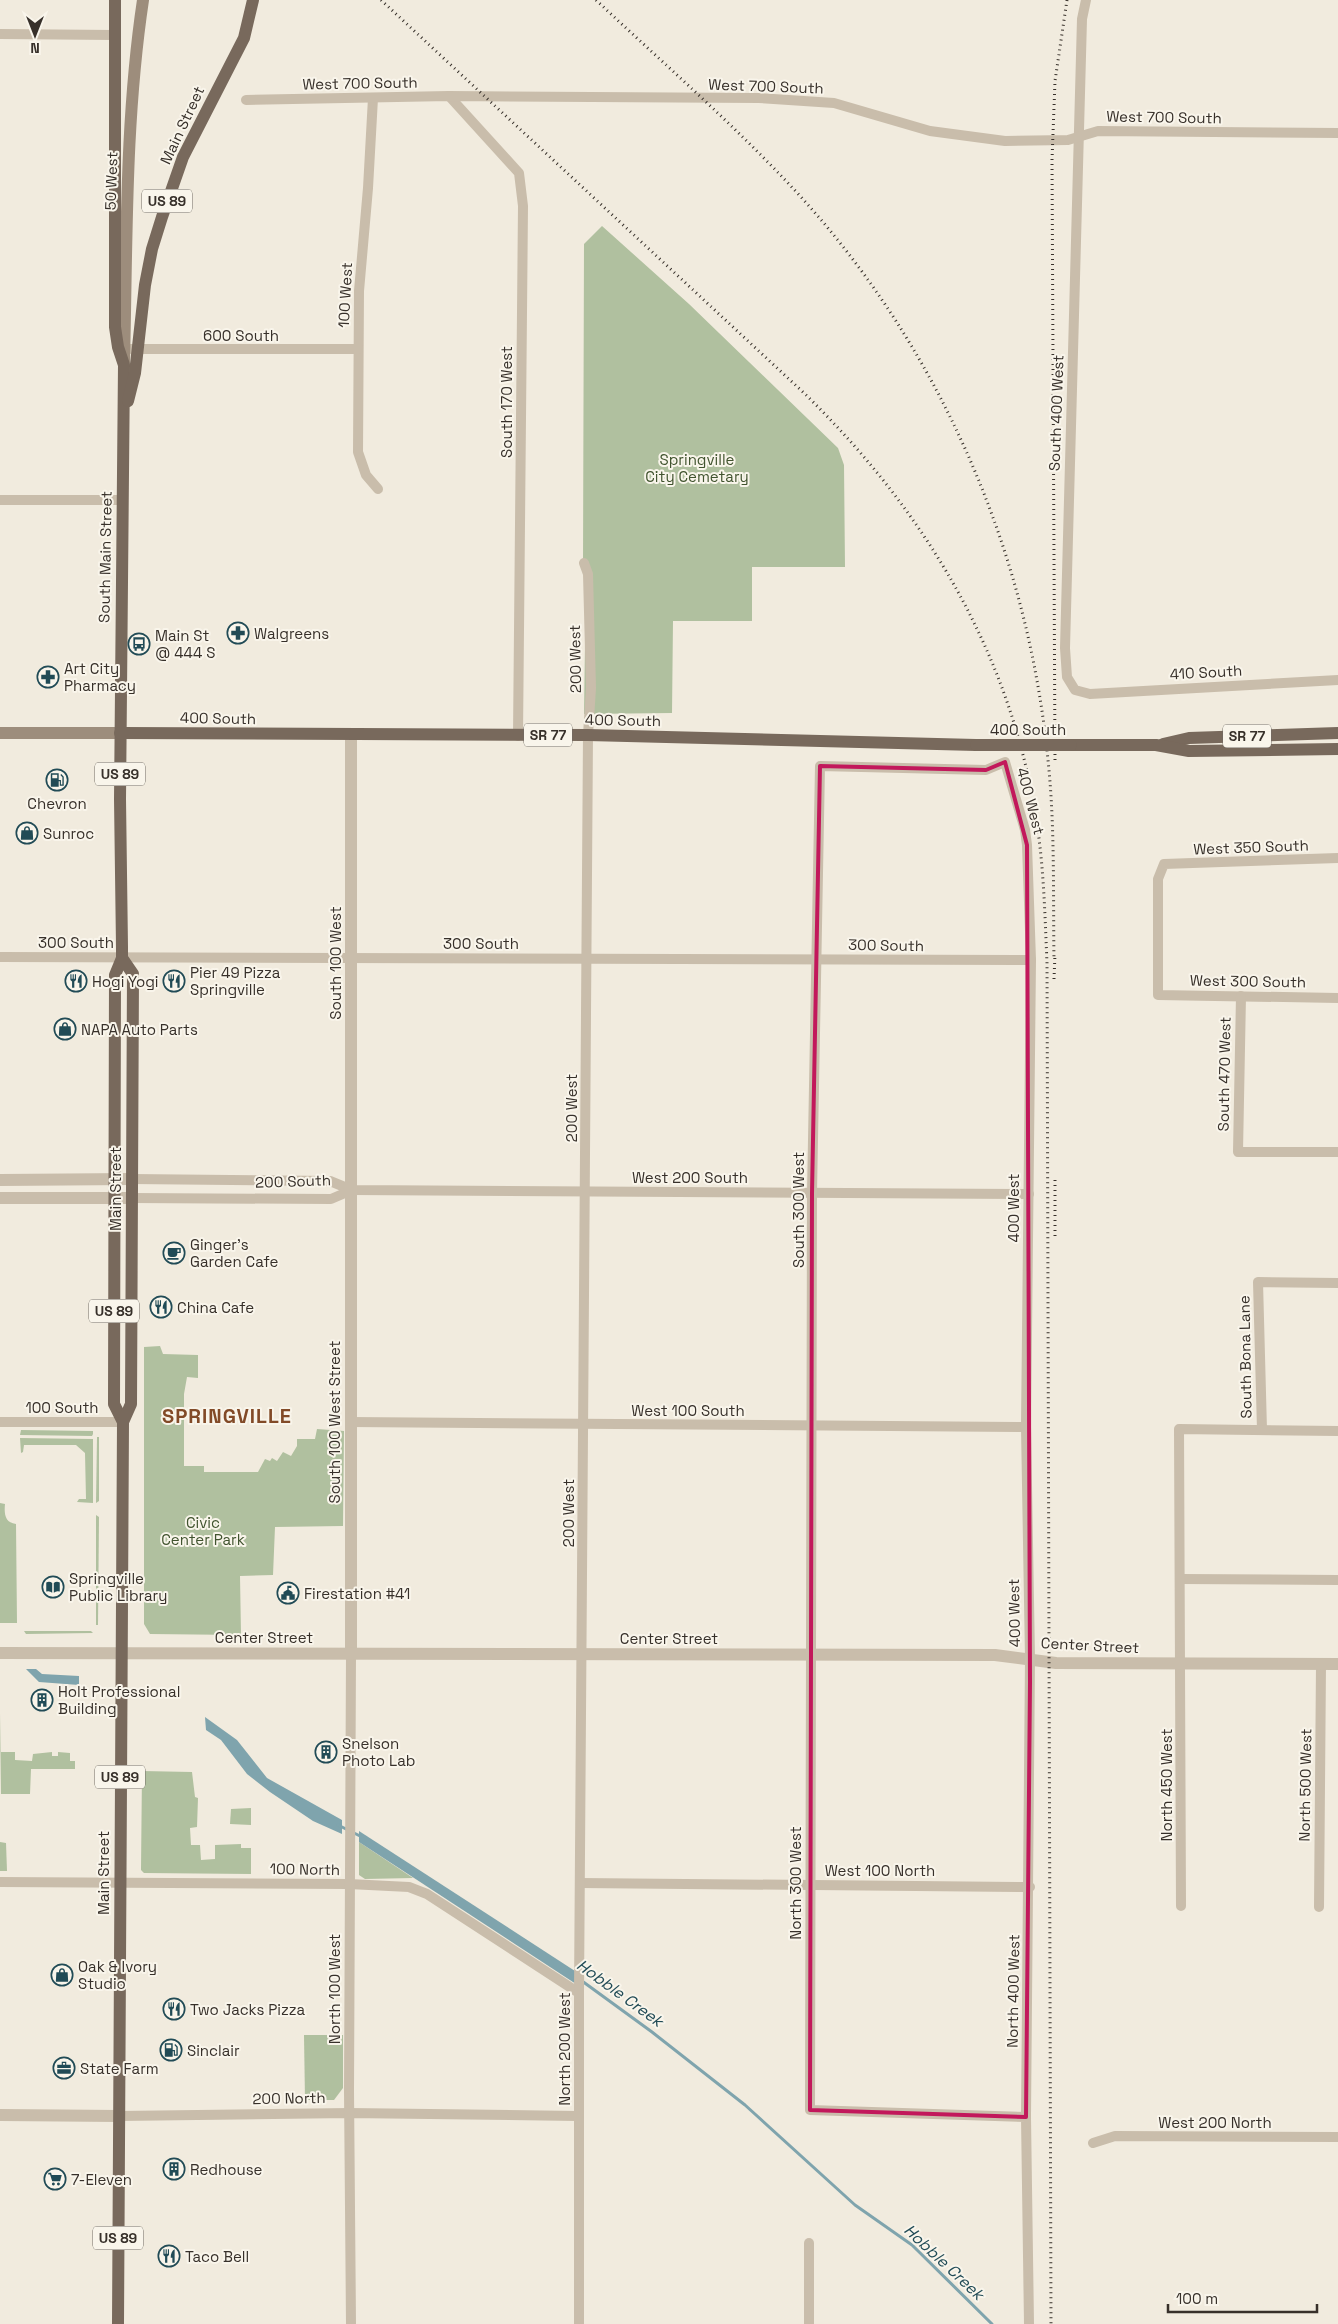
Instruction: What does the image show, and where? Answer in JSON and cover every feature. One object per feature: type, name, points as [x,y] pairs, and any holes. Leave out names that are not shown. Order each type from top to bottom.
[{"type":"main road","name":"Main Street","points":[[115,0],[116,337],[124,365],[123,470]]},
{"type":"main road","name":"50 West","points":[[124,365],[126,193],[130,104],[144,0]]},
{"type":"main road","name":"Main Street","points":[[123,415],[133,379],[147,276],[162,217],[191,140],[244,38],[253,0]]},
{"type":"main road","name":"South Main Street","points":[[121,644],[123,470]]},
{"type":"main road","name":"Main Street","points":[[121,644],[122,958],[115,974],[114,1404],[123,1422]]},
{"type":"main road","name":"400 South","points":[[0,733],[588,735],[976,745],[1156,746],[1189,751],[1338,749]]},
{"type":"main road","name":"400 South","points":[[1156,746],[1189,738],[1338,733]]},
{"type":"main road","name":"Main Street","points":[[118,2324],[120,1653],[123,1422],[131,1404],[133,974],[122,958]]},
{"type":"street","name":"South 400 West","points":[[1075,690],[1067,677],[1065,648],[1082,19],[1086,0]]},
{"type":"street","points":[[0,34],[114,35]]},
{"type":"street","name":"West 700 South","points":[[246,100],[449,96],[759,98],[834,103],[930,132],[1005,141],[1068,140],[1079,135],[1098,132],[1338,133]]},
{"type":"street","name":"South 170 West","points":[[449,96],[519,172],[523,206],[518,736]]},
{"type":"street","name":"100 West","points":[[373,98],[368,188],[359,291],[358,452],[366,475],[378,489]]},
{"type":"street","name":"600 South","points":[[124,350],[358,349]]},
{"type":"street","points":[[0,500],[123,500]]},
{"type":"street","name":"200 West","points":[[583,1654],[588,735],[591,688],[588,574],[584,563]]},
{"type":"street","name":"410 South","points":[[1075,690],[1090,694],[1338,680]]},
{"type":"street","name":"South 100 West","points":[[351,735],[352,1190]]},
{"type":"street","name":"South 300 West","points":[[811,1655],[812,1192],[820,766],[986,770],[1004,762]]},
{"type":"street","name":"400 West","points":[[1004,762],[1025,830],[1027,844],[1030,960],[1026,1427],[1030,1658]]},
{"type":"street","name":"West 350 South","points":[[1158,995],[1158,880],[1164,864],[1338,858]]},
{"type":"street","name":"300 South","points":[[0,957],[1030,960]]},
{"type":"street","name":"West 300 South","points":[[1158,995],[1338,998]]},
{"type":"street","name":"South 470 West","points":[[1241,996],[1238,1152],[1338,1152]]},
{"type":"street","name":"200 South","points":[[0,1180],[330,1181],[352,1190]]},
{"type":"street","name":"200 South","points":[[0,1198],[331,1200],[352,1190]]},
{"type":"street","name":"West 200 South","points":[[352,1190],[1028,1194]]},
{"type":"street","name":"South 100 West Street","points":[[351,1654],[352,1190]]},
{"type":"street","name":"South Bona Lane","points":[[1262,1430],[1258,1282],[1338,1282]]},
{"type":"street","name":"100 South","points":[[0,1422],[123,1422]]},
{"type":"street","name":"West 100 South","points":[[350,1422],[1026,1427]]},
{"type":"street","name":"North 450 West","points":[[1181,1906],[1182,1664],[1180,1430],[1262,1430]]},
{"type":"street","points":[[1262,1430],[1338,1431]]},
{"type":"street","points":[[1181,1579],[1338,1580]]},
{"type":"street","name":"Center Street","points":[[0,1653],[995,1655],[1030,1658],[1056,1663],[1338,1664]]},
{"type":"street","name":"North 100 West","points":[[351,1654],[349,1884],[351,2324]]},
{"type":"street","name":"North 200 West","points":[[579,2324],[578,2116],[583,1654]]},
{"type":"street","name":"North 300 West","points":[[811,1655],[810,2110],[1026,2118]]},
{"type":"street","name":"North 400 West","points":[[1029,2324],[1026,2118],[1030,1887],[1030,1658]]},
{"type":"street","name":"North 500 West","points":[[1319,1907],[1322,1664]]},
{"type":"street","name":"100 North","points":[[0,1882],[349,1884],[409,1887],[427,1894],[579,1992]]},
{"type":"street","name":"West 100 North","points":[[580,1883],[1030,1887]]},
{"type":"street","name":"200 North","points":[[0,2115],[119,2116],[349,2113],[578,2116]]},
{"type":"street","name":"West 200 North","points":[[1093,2143],[1115,2136],[1338,2137]]},
{"type":"street","points":[[809,2243],[809,2324]]},
{"type":"highlighted area","points":[[1005,762],[1027,845],[1030,1682],[1026,2117],[810,2110],[812,1193],[820,766],[986,770]]},
{"type":"green space","name":"Springville City Cemetary","points":[[602,226],[689,304],[838,448],[844,465],[845,567],[752,567],[752,621],[673,621],[672,713],[584,714],[586,575],[583,565],[584,244]]},
{"type":"green space","name":"Civic Center Park","points":[[160,1346],[163,1354],[198,1355],[198,1378],[187,1377],[184,1394],[184,1466],[204,1466],[204,1472],[258,1472],[265,1459],[270,1461],[272,1458],[277,1461],[283,1452],[291,1456],[297,1446],[297,1439],[315,1439],[317,1429],[344,1431],[343,1526],[275,1527],[273,1575],[240,1576],[241,1635],[150,1634],[144,1624],[144,1347]]},
{"type":"green space","points":[[21,1430],[93,1431],[93,1434],[92,1436],[20,1435]]},
{"type":"green space","points":[[97,1437],[99,1437],[99,1501],[96,1503]]},
{"type":"green space","points":[[20,1438],[93,1439],[93,1503],[77,1502],[79,1499],[86,1499],[85,1453],[76,1445],[24,1445],[23,1452],[21,1453]]},
{"type":"green space","points":[[0,1503],[5,1504],[7,1520],[16,1524],[17,1623],[0,1623]]},
{"type":"green space","points":[[96,1515],[99,1517],[98,1625],[96,1625]]},
{"type":"green space","points":[[24,1631],[91,1631],[93,1633],[26,1634]]},
{"type":"green space","points":[[0,1713],[1,1752],[15,1752],[15,1760],[32,1761],[33,1754],[52,1752],[52,1756],[58,1756],[58,1752],[70,1753],[70,1761],[75,1761],[75,1769],[31,1769],[30,1794],[1,1794]]},
{"type":"green space","points":[[142,1771],[192,1772],[195,1797],[198,1798],[197,1827],[190,1828],[191,1845],[200,1845],[201,1860],[215,1859],[215,1845],[241,1844],[241,1848],[251,1848],[251,1874],[144,1873],[141,1870]]},
{"type":"green space","points":[[251,1808],[251,1825],[230,1824],[231,1809]]},
{"type":"green space","points":[[0,1842],[6,1843],[7,1871],[0,1871]]},
{"type":"green space","points":[[359,1842],[413,1878],[365,1879],[359,1875]]},
{"type":"green space","points":[[304,2035],[343,2035],[343,2088],[334,2100],[305,2100]]},
{"type":"water","points":[[26,1669],[36,1669],[42,1674],[79,1676],[79,1685],[39,1682]]},
{"type":"water","points":[[205,1717],[237,1740],[267,1778],[342,1820],[342,1834],[313,1821],[247,1774],[221,1740],[206,1730]]},
{"type":"water","points":[[359,1831],[575,1971],[576,1984],[359,1842]]},
{"type":"waterway","name":"Hobble Creek","points":[[338,1825],[362,1837]]},
{"type":"waterway","name":"Hobble Creek","points":[[582,1981],[652,2032],[745,2105],[855,2205],[912,2245],[992,2324]]},
{"type":"railway","points":[[381,0],[804,393],[848,439],[889,488],[926,539],[958,592],[986,648],[1009,706],[1026,767],[1038,831],[1043,880],[1047,963],[1051,2324]]},
{"type":"railway","points":[[596,0],[777,171],[851,257],[896,321],[935,388],[969,459],[998,532],[1021,606],[1037,683],[1048,760],[1052,810],[1054,960]]},
{"type":"railway","points":[[1055,760],[1052,160],[1055,81],[1067,0]]},
{"type":"railway","points":[[1054,979],[1055,954]]},
{"type":"railway","points":[[1055,1180],[1055,1238]]},
{"type":"place","name":"Walgreens","points":[[238,633]]},
{"type":"place","name":"Main St @ 444 S","points":[[139,644]]},
{"type":"place","name":"Art City Pharmacy","points":[[48,677]]},
{"type":"place","name":"Chevron","points":[[57,780]]},
{"type":"place","name":"Sunroc","points":[[27,833]]},
{"type":"place","name":"Hogi Yogi","points":[[76,981]]},
{"type":"place","name":"Pier 49 Pizza Springville","points":[[174,981]]},
{"type":"place","name":"NAPA Auto Parts","points":[[65,1029]]},
{"type":"place","name":"Ginger's Garden Cafe","points":[[174,1253]]},
{"type":"place","name":"China Cafe","points":[[161,1307]]},
{"type":"place","name":"Springville Public Library","points":[[53,1587]]},
{"type":"place","name":"Firestation #41","points":[[288,1593]]},
{"type":"place","name":"Holt Professional Building","points":[[42,1700]]},
{"type":"place","name":"Snelson Photo Lab","points":[[326,1752]]},
{"type":"place","name":"Oak & Ivory Studio","points":[[62,1975]]},
{"type":"place","name":"Two Jacks Pizza","points":[[174,2009]]},
{"type":"place","name":"Sinclair","points":[[171,2050]]},
{"type":"place","name":"State Farm","points":[[64,2068]]},
{"type":"place","name":"Redhouse","points":[[174,2169]]},
{"type":"place","name":"7-Eleven","points":[[55,2179]]},
{"type":"place","name":"Taco Bell","points":[[169,2256]]},
{"type":"district","name":"SPRINGVILLE","points":[[227,1416]]}]
